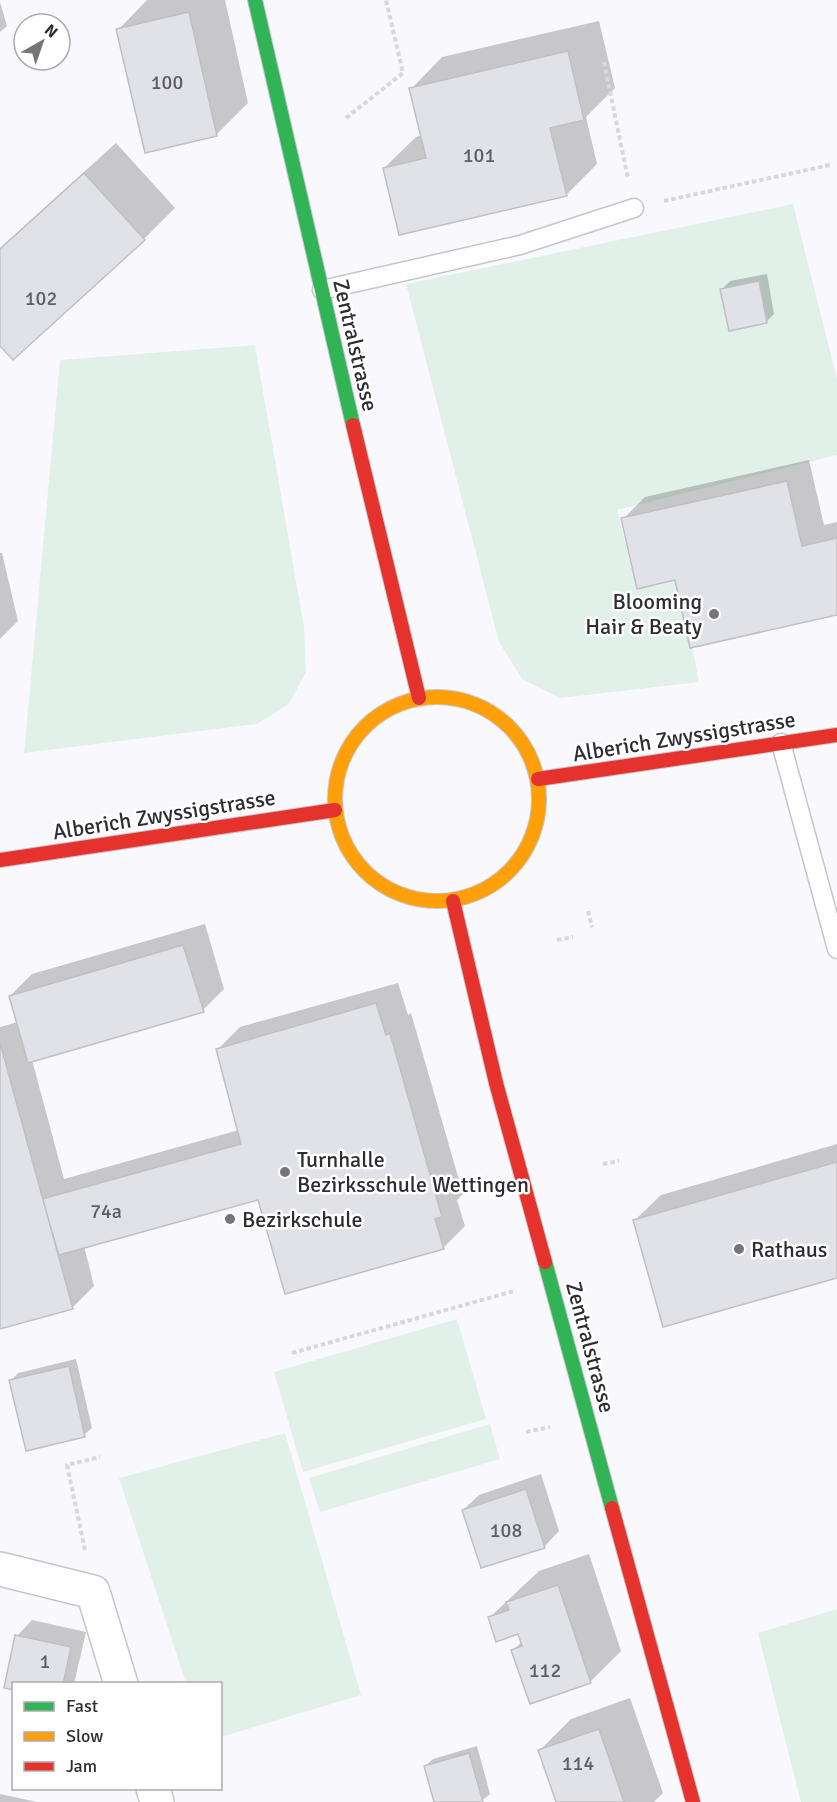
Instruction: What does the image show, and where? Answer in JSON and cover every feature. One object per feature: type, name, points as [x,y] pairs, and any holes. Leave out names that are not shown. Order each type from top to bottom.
[{"type":"street","name":"Zentralstrasse","points":[[255,0],[419,698]]},
{"type":"street","points":[[448,697],[477,704],[505,722],[526,747],[538,779],[540,804],[532,839],[514,868],[486,890],[453,901],[420,900],[388,890],[362,869],[344,842],[335,810],[337,777],[348,747],[369,722],[396,705],[419,698],[448,697]]},
{"type":"street","name":"Alberich Zwyssigstrasse","points":[[538,779],[837,735]]},
{"type":"street","name":"Alberich Zwyssigstrasse","points":[[0,860],[335,810]]},
{"type":"street","name":"Zentralstrasse","points":[[453,901],[496,1083],[552,1280],[693,1802]]},
{"type":"street","points":[[0,1569],[93,1592],[121,1682]]},
{"type":"lane","points":[[322,290],[520,245],[634,208]]},
{"type":"lane","points":[[781,743],[837,949]]},
{"type":"path","points":[[346,118],[403,73],[386,0]]},
{"type":"path","points":[[604,62],[634,208],[830,165]]},
{"type":"path","points":[[588,911],[592,927]]},
{"type":"path","points":[[557,940],[573,937]]},
{"type":"path","points":[[603,1164],[619,1161]]},
{"type":"path","points":[[292,1353],[552,1280]]},
{"type":"path","points":[[93,1592],[67,1465],[100,1457]]},
{"type":"shaded area","points":[[793,204],[837,379],[837,455],[617,510],[637,589],[679,581],[699,682],[561,698],[523,680],[499,642],[406,284]]},
{"type":"shaded area","points":[[255,345],[304,627],[306,672],[289,704],[257,724],[24,753],[60,360]]},
{"type":"shaded area","points":[[457,1319],[486,1419],[303,1472],[274,1372]]},
{"type":"shaded area","points":[[490,1424],[500,1459],[320,1512],[309,1478]]},
{"type":"shaded area","points":[[285,1433],[361,1695],[222,1737],[222,1682],[186,1682],[119,1478]]},
{"type":"shaded area","points":[[837,1609],[837,1802],[801,1802],[758,1633]]},
{"type":"building","points":[[189,12],[217,136],[145,153],[116,29]]},
{"type":"building","points":[[568,51],[584,120],[550,128],[567,196],[399,235],[383,168],[426,158],[409,88]]},
{"type":"building","points":[[84,173],[145,240],[13,360],[0,346],[0,249]]},
{"type":"building","points":[[759,281],[767,323],[729,331],[720,289]]},
{"type":"building","points":[[787,481],[802,546],[837,538],[837,615],[690,648],[675,580],[637,589],[621,518]]},
{"type":"building","points":[[183,945],[204,1012],[28,1063],[9,996]]},
{"type":"building","name":"Turnhalle Bezirksschule Wettingen","points":[[376,1003],[386,1035],[390,1033],[442,1217],[435,1219],[444,1249],[285,1294],[258,1200],[59,1255],[42,1199],[241,1144],[216,1049]]},
{"type":"building","points":[[0,1043],[73,1309],[0,1329]]},
{"type":"building","name":"Rathaus","points":[[837,1162],[837,1278],[663,1327],[633,1220]]},
{"type":"building","points":[[69,1366],[85,1437],[26,1451],[9,1380]]},
{"type":"building","points":[[526,1489],[545,1548],[481,1568],[462,1510]]},
{"type":"building","points":[[558,1585],[591,1683],[530,1704],[511,1650],[522,1646],[518,1634],[496,1642],[488,1617],[509,1610],[506,1602]]},
{"type":"building","points":[[15,1635],[71,1647],[63,1682],[12,1682],[12,1690],[4,1688]]},
{"type":"building","points":[[599,1729],[624,1802],[556,1802],[538,1750]]},
{"type":"building","points":[[469,1753],[483,1802],[434,1802],[424,1766]]},
{"type":"traffic: fast","points":[[255,0],[353,425]]},
{"type":"traffic: fast","points":[[545,1262],[612,1508]]},
{"type":"traffic: slow","points":[[427,697],[447,697],[467,701],[485,709],[502,720],[516,734],[535,769],[539,799],[535,829],[527,847],[516,864],[502,878],[467,897],[447,901],[427,901],[407,897],[389,889],[372,878],[358,864],[339,829],[335,809],[335,789],[339,769],[347,751],[358,734],[372,720],[407,701],[427,697]]},
{"type":"traffic: jam","points":[[353,425],[419,698]]},
{"type":"traffic: jam","points":[[538,779],[837,735]]},
{"type":"traffic: jam","points":[[0,860],[335,810]]},
{"type":"traffic: jam","points":[[453,901],[496,1083],[545,1262]]},
{"type":"traffic: jam","points":[[612,1508],[693,1802]]},
{"type":"place","name":"Blooming Hair & Beaty","points":[[714,614]]},
{"type":"place","name":"Turnhalle Bezirksschule Wettingen","points":[[285,1172]]},
{"type":"place","name":"Bezirkschule","points":[[230,1219]]},
{"type":"place","name":"Rathaus","points":[[739,1249]]}]
